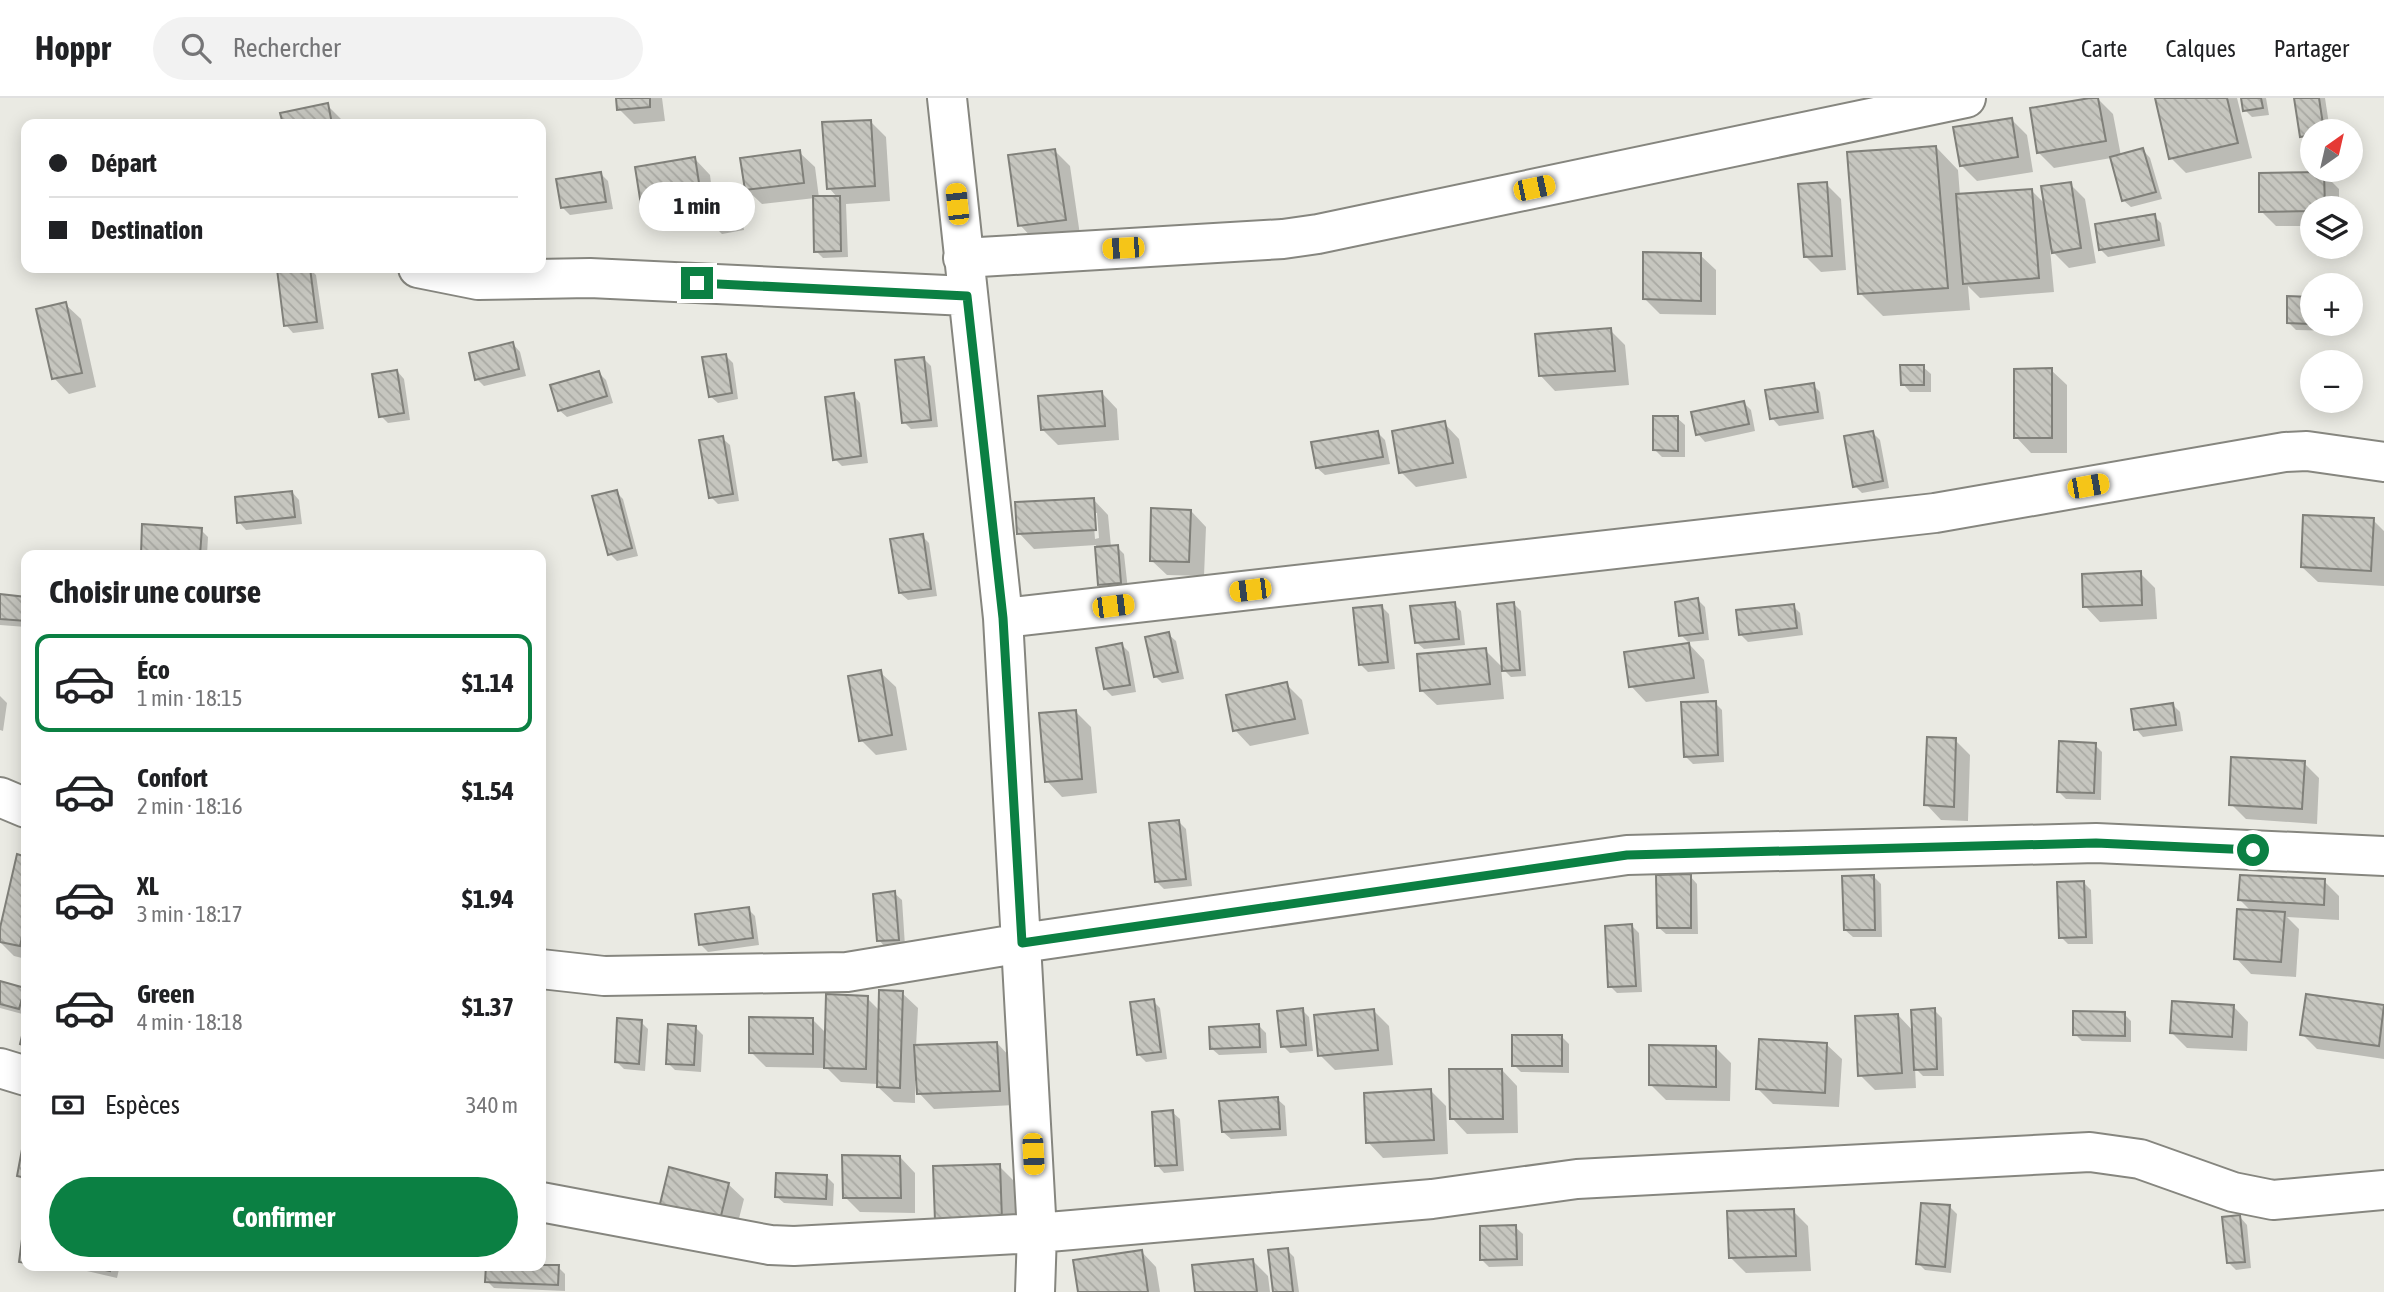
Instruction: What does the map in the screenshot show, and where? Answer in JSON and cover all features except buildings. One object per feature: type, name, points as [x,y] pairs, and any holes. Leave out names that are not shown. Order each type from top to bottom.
[{"type":"street","points":[[947,98],[1003,618],[1037,1233],[1035,1292]]},
{"type":"street","points":[[963,258],[1283,239],[1318,234],[1966,98]]},
{"type":"street","points":[[443,273],[478,280],[590,278],[967,296]]},
{"type":"street","points":[[1003,618],[1935,513],[2285,452],[2307,451],[2384,462]]},
{"type":"street","points":[[0,797],[21,806]]},
{"type":"street","points":[[546,970],[604,976],[847,972],[1022,943],[1627,855],[2096,843],[2384,856]]},
{"type":"street","points":[[0,1068],[21,1074]]},
{"type":"street","points":[[546,1203],[770,1245],[794,1246],[1037,1233],[1432,1199],[1577,1179],[2091,1152],[2140,1159],[2233,1192],[2273,1200],[2384,1190]]},
{"type":"route","points":[[697,283],[967,296],[1003,618],[1022,943],[1627,855],[2096,843],[2253,850]]}]
